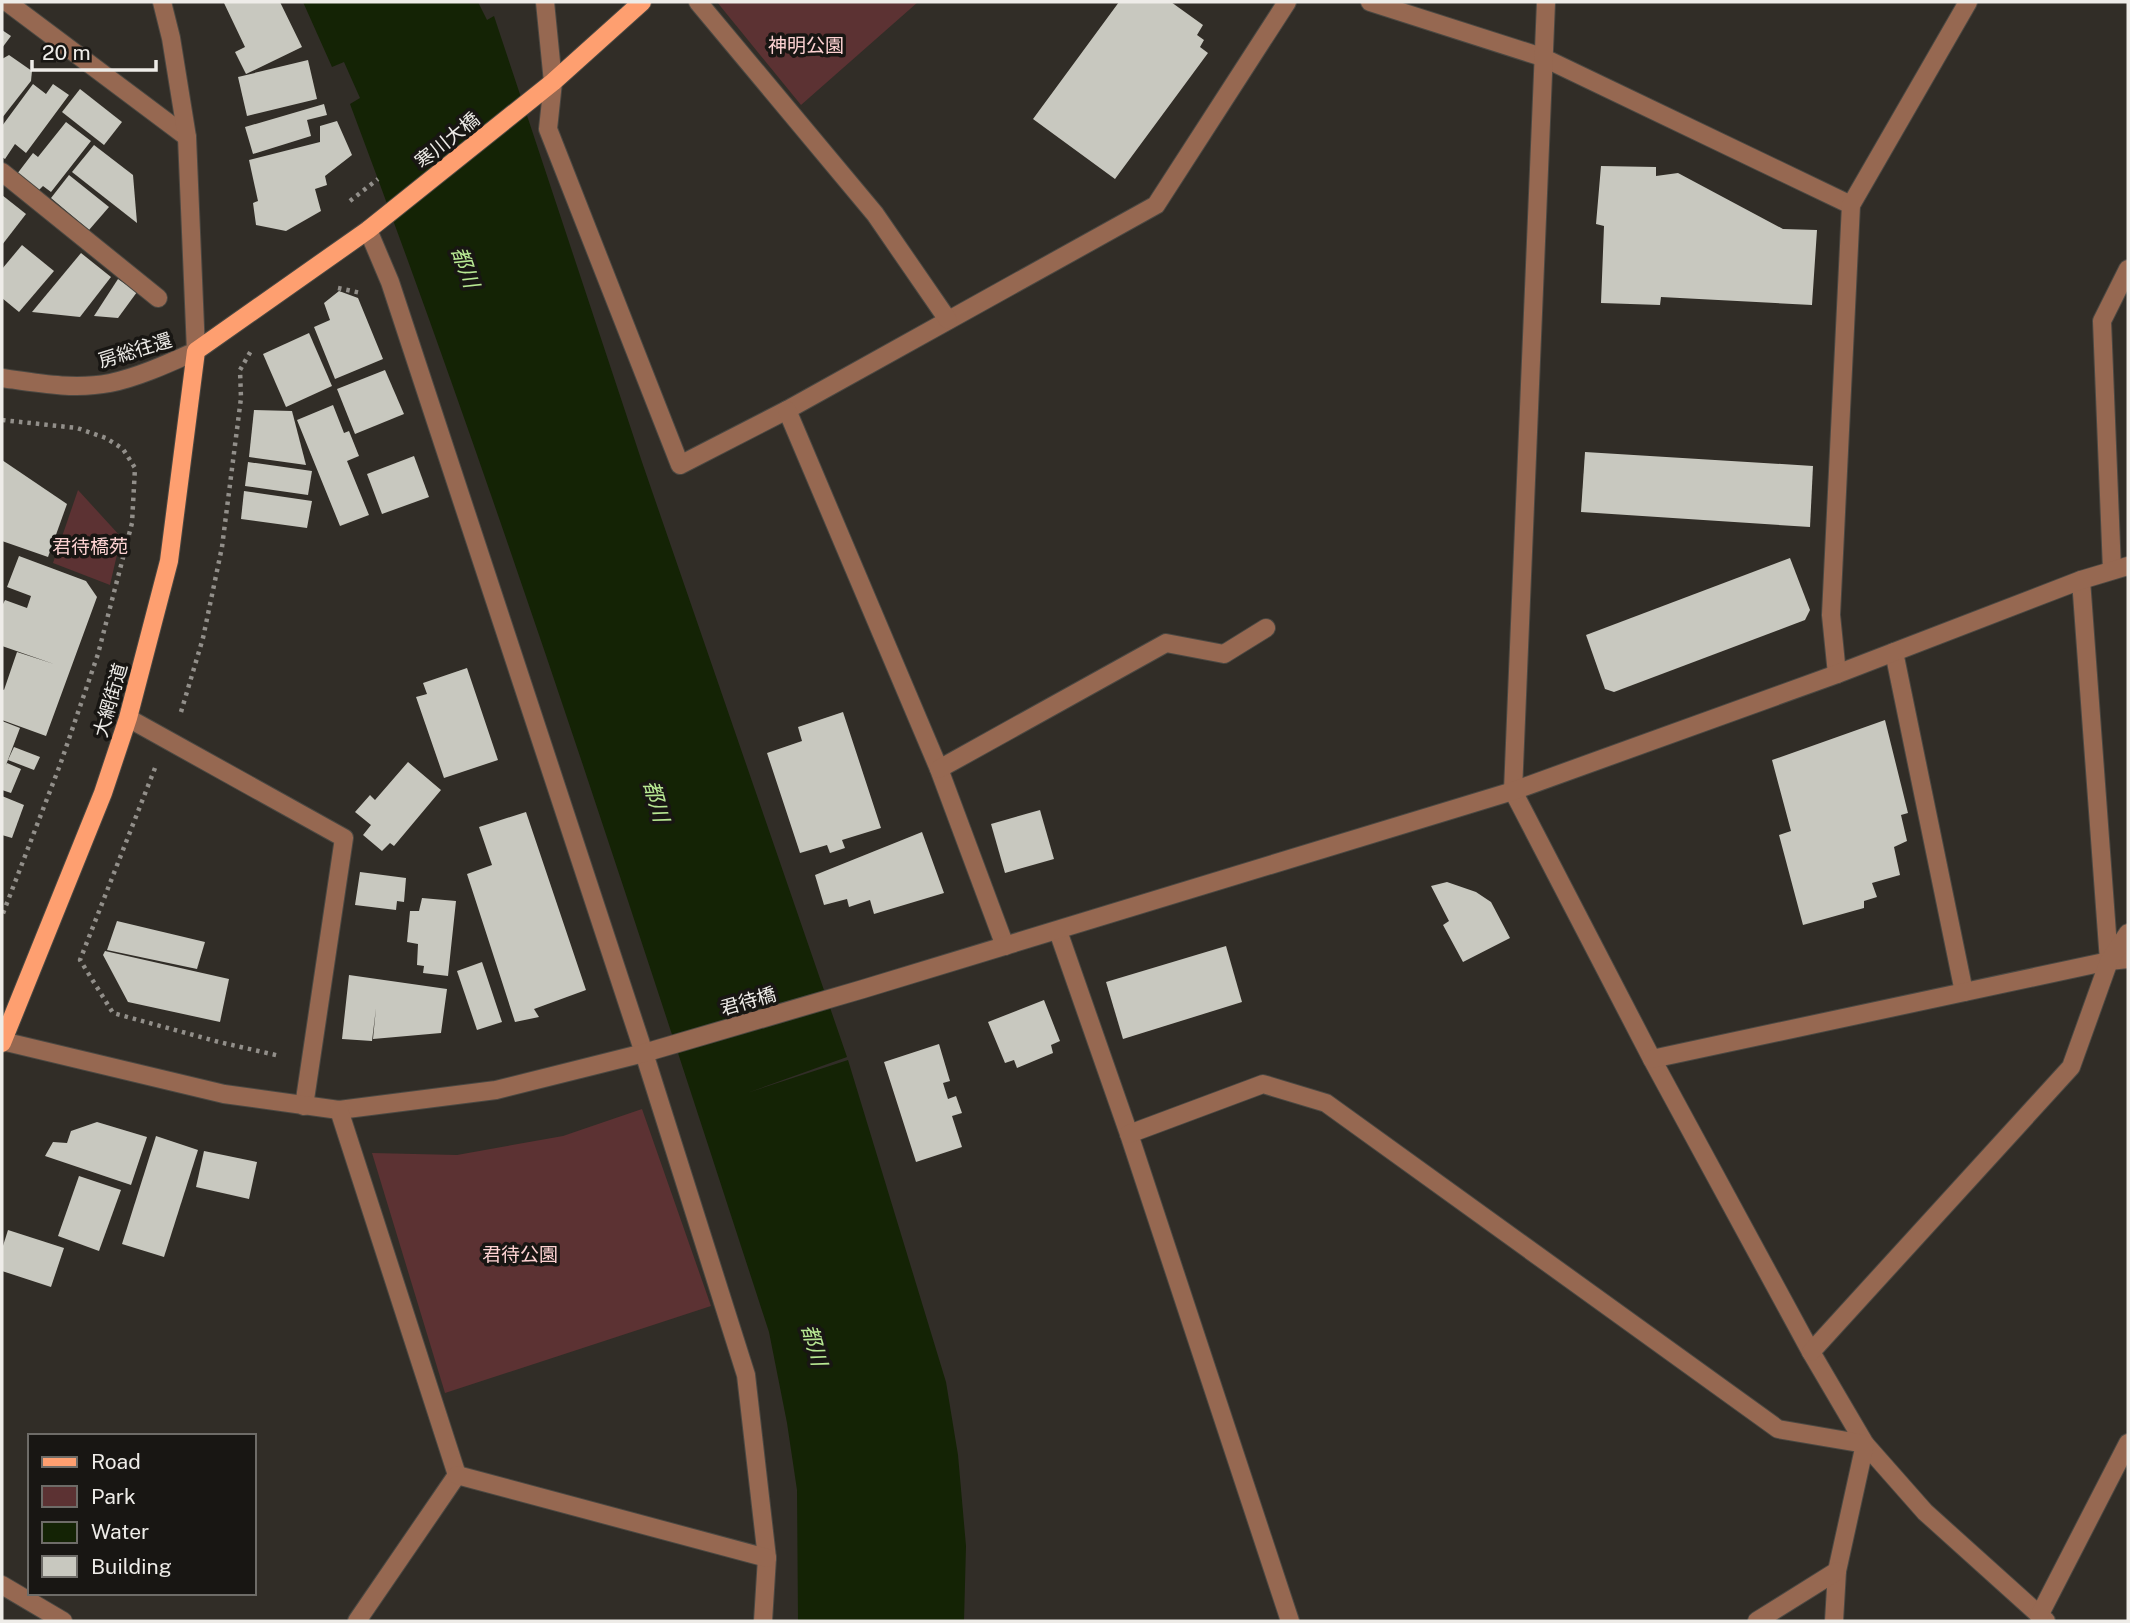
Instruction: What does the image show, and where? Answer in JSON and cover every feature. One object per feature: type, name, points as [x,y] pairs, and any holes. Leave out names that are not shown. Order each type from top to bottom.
[{"type":"main road","points":[[553,82],[642,2]]},
{"type":"main road","name":"寒川大橋","points":[[196,351],[368,230],[553,82]]},
{"type":"main road","name":"大網街道","points":[[2,1042],[103,793],[128,718],[169,561],[196,351]]},
{"type":"street","points":[[7,2],[187,137]]},
{"type":"street","points":[[162,2],[171,38],[187,137],[196,351]]},
{"type":"street","points":[[545,2],[553,82],[548,129],[680,464],[788,410],[1156,205],[1287,2]]},
{"type":"street","points":[[698,2],[876,214],[948,320]]},
{"type":"street","points":[[1370,2],[1542,57],[1851,205]]},
{"type":"street","points":[[1546,2],[1513,791],[1652,1059],[1811,1352],[1865,1444],[1925,1512],[2042,1619],[2128,1443]]},
{"type":"street","points":[[1837,674],[1831,615],[1851,205],[1968,2]]},
{"type":"street","points":[[2,172],[158,298]]},
{"type":"street","points":[[368,230],[395,295],[644,1053],[746,1376],[766,1558],[763,1621]]},
{"type":"street","points":[[2120,568],[2102,321],[2128,268]]},
{"type":"street","name":"房総往還","points":[[2,378],[61,386],[110,383],[158,368],[196,351]]},
{"type":"street","points":[[788,410],[939,769],[1005,946]]},
{"type":"street","name":"君待橋","points":[[2,1042],[224,1094],[339,1110],[496,1090],[644,1053],[863,989],[1513,791],[1837,674],[2081,580],[2120,568]]},
{"type":"street","points":[[2081,580],[2109,961]]},
{"type":"street","points":[[939,769],[1166,643],[1224,654],[1266,628]]},
{"type":"street","points":[[1894,652],[1964,992]]},
{"type":"street","points":[[128,718],[344,838],[304,1105]]},
{"type":"street","points":[[1058,931],[1129,1134],[1290,1621]]},
{"type":"street","points":[[1811,1352],[2071,1068],[2109,961],[2128,933]]},
{"type":"street","points":[[1652,1059],[2109,961],[2128,960]]},
{"type":"street","points":[[1129,1134],[1263,1084],[1326,1103],[1778,1429],[1865,1444]]},
{"type":"street","points":[[339,1110],[457,1475]]},
{"type":"street","points":[[1834,1621],[1837,1571],[1865,1444]]},
{"type":"street","points":[[457,1475],[766,1558]]},
{"type":"street","points":[[357,1621],[457,1475]]},
{"type":"street","points":[[1757,1621],[1837,1571]]},
{"type":"street","points":[[2,1585],[62,1621]]},
{"type":"path","points":[[334,287],[361,293]]},
{"type":"path","points":[[261,342],[253,348],[240,370],[241,398],[222,547],[203,638],[179,720],[159,758],[80,960],[113,1013],[280,1056]]},
{"type":"path","points":[[2,419],[77,428],[96,434],[123,449],[135,468],[132,523],[98,654],[60,765],[2,916]]},
{"type":"green space","name":"神明公園","points":[[717,2],[918,2],[801,105]]},
{"type":"green space","name":"君待橋苑","points":[[78,490],[121,537],[110,585],[53,563]]},
{"type":"green space","name":"君待公園","points":[[642,1109],[711,1306],[445,1393],[372,1153],[457,1155],[563,1136]]},
{"type":"water","name":"都川","points":[[303,2],[478,2],[487,20],[494,16],[642,462],[847,1057],[747,1093],[848,1060],[946,1382],[958,1455],[966,1546],[964,1621],[798,1621],[797,1490],[769,1332],[618,869],[514,562],[350,104],[360,98],[344,62],[332,67]]},
{"type":"building","points":[[280,2],[302,47],[246,74],[235,52],[245,47],[224,3]]},
{"type":"building","points":[[1119,2],[1171,2],[1203,25],[1197,35],[1204,40],[1200,47],[1208,53],[1115,179],[1033,119]]},
{"type":"building","points":[[2,30],[11,36],[2,48]]},
{"type":"building","points":[[9,55],[32,71],[31,81],[2,118],[2,59]]},
{"type":"building","points":[[308,60],[317,99],[247,116],[238,77]]},
{"type":"building","points":[[33,84],[46,94],[53,84],[69,95],[26,153],[15,144],[5,159],[2,157],[2,126]]},
{"type":"building","points":[[80,89],[122,122],[104,145],[62,112]]},
{"type":"building","points":[[324,104],[327,115],[307,120],[311,136],[253,154],[245,127]]},
{"type":"building","points":[[337,121],[352,155],[325,176],[327,185],[315,189],[321,211],[286,231],[256,225],[253,203],[258,201],[249,160],[320,142],[320,126]]},
{"type":"building","points":[[66,122],[91,141],[51,192],[43,186],[39,190],[17,174],[33,153],[38,157]]},
{"type":"building","points":[[94,145],[133,175],[137,223],[72,172]]},
{"type":"building","points":[[1601,166],[1656,167],[1656,176],[1678,173],[1783,229],[1817,230],[1812,305],[1661,297],[1660,305],[1601,303],[1604,226],[1596,224]]},
{"type":"building","points":[[69,175],[109,207],[89,230],[51,198]]},
{"type":"building","points":[[2,195],[26,214],[2,245]]},
{"type":"building","points":[[22,245],[54,271],[19,312],[2,298],[2,269]]},
{"type":"building","points":[[81,253],[111,277],[80,317],[32,312]]},
{"type":"building","points":[[118,279],[137,292],[118,318],[94,316]]},
{"type":"building","points":[[339,291],[358,298],[383,359],[335,379],[314,327],[330,320],[324,303]]},
{"type":"building","points":[[309,333],[332,386],[286,407],[263,354]]},
{"type":"building","points":[[385,370],[404,414],[355,434],[337,389]]},
{"type":"building","points":[[333,405],[344,433],[349,431],[359,456],[347,461],[369,515],[340,526],[297,420]]},
{"type":"building","points":[[254,410],[292,411],[306,465],[249,457]]},
{"type":"building","points":[[1585,452],[1813,466],[1810,527],[1581,512]]},
{"type":"building","points":[[414,456],[429,497],[382,514],[367,474]]},
{"type":"building","points":[[2,460],[67,504],[48,557],[2,541]]},
{"type":"building","points":[[248,462],[312,471],[308,495],[245,486]]},
{"type":"building","points":[[244,491],[312,501],[307,528],[241,519]]},
{"type":"building","points":[[19,556],[86,581],[97,597],[46,736],[2,720],[2,689],[4,690],[17,652],[54,664],[2,646],[2,606],[5,600],[27,608],[31,596],[7,587]]},
{"type":"building","points":[[1790,558],[1810,610],[1805,620],[1614,692],[1605,689],[1586,635]]},
{"type":"building","points":[[467,668],[498,760],[444,778],[416,697],[427,694],[423,683]]},
{"type":"building","points":[[843,712],[881,828],[842,840],[845,848],[830,853],[827,845],[800,853],[767,753],[802,741],[798,727]]},
{"type":"building","points":[[1885,720],[1908,813],[1901,815],[1907,841],[1894,847],[1900,875],[1872,883],[1877,897],[1864,901],[1864,908],[1803,925],[1779,835],[1791,831],[1772,760]]},
{"type":"building","points":[[2,721],[20,728],[6,765],[7,763],[21,769],[11,793],[2,790]]},
{"type":"building","points":[[14,747],[40,757],[34,770],[8,760]]},
{"type":"building","points":[[408,762],[441,790],[394,846],[390,843],[382,851],[363,835],[371,825],[355,812],[370,795],[375,800]]},
{"type":"building","points":[[2,796],[24,805],[12,838],[2,835]]},
{"type":"building","points":[[1040,810],[1054,859],[1005,873],[991,824]]},
{"type":"building","points":[[526,812],[586,990],[534,1009],[539,1017],[515,1022],[467,874],[492,865],[479,827]]},
{"type":"building","points":[[922,832],[944,893],[874,914],[870,900],[849,907],[847,899],[824,905],[815,875]]},
{"type":"building","points":[[360,872],[406,878],[404,902],[397,901],[396,910],[355,905]]},
{"type":"building","points":[[1447,882],[1476,892],[1491,902],[1510,938],[1463,962],[1443,925],[1449,921],[1431,886]]},
{"type":"building","points":[[422,898],[456,901],[448,976],[423,973],[424,966],[417,965],[418,944],[407,942],[410,911],[419,911]]},
{"type":"building","points":[[117,921],[205,942],[197,969],[107,950]]},
{"type":"building","points":[[1226,946],[1242,1002],[1123,1039],[1106,982]]},
{"type":"building","points":[[105,951],[229,979],[220,1022],[128,1002],[103,955]]},
{"type":"building","points":[[482,962],[502,1022],[477,1030],[457,971]]},
{"type":"building","points":[[349,975],[447,989],[441,1033],[373,1039],[376,1008],[372,1041],[342,1039]]},
{"type":"building","points":[[1044,1000],[1060,1041],[1051,1045],[1053,1053],[1017,1068],[1014,1060],[1005,1063],[988,1022]]},
{"type":"building","points":[[939,1044],[950,1081],[943,1083],[948,1099],[956,1096],[962,1113],[952,1116],[962,1147],[916,1162],[884,1062]]},
{"type":"building","points":[[97,1122],[147,1137],[131,1185],[45,1156],[53,1142],[67,1143],[71,1131]]},
{"type":"building","points":[[156,1136],[198,1150],[164,1257],[122,1244]]},
{"type":"building","points":[[204,1151],[257,1162],[249,1199],[196,1187]]},
{"type":"building","points":[[79,1176],[121,1190],[99,1251],[58,1236]]},
{"type":"building","points":[[8,1230],[64,1248],[51,1287],[2,1271],[2,1249]]}]
